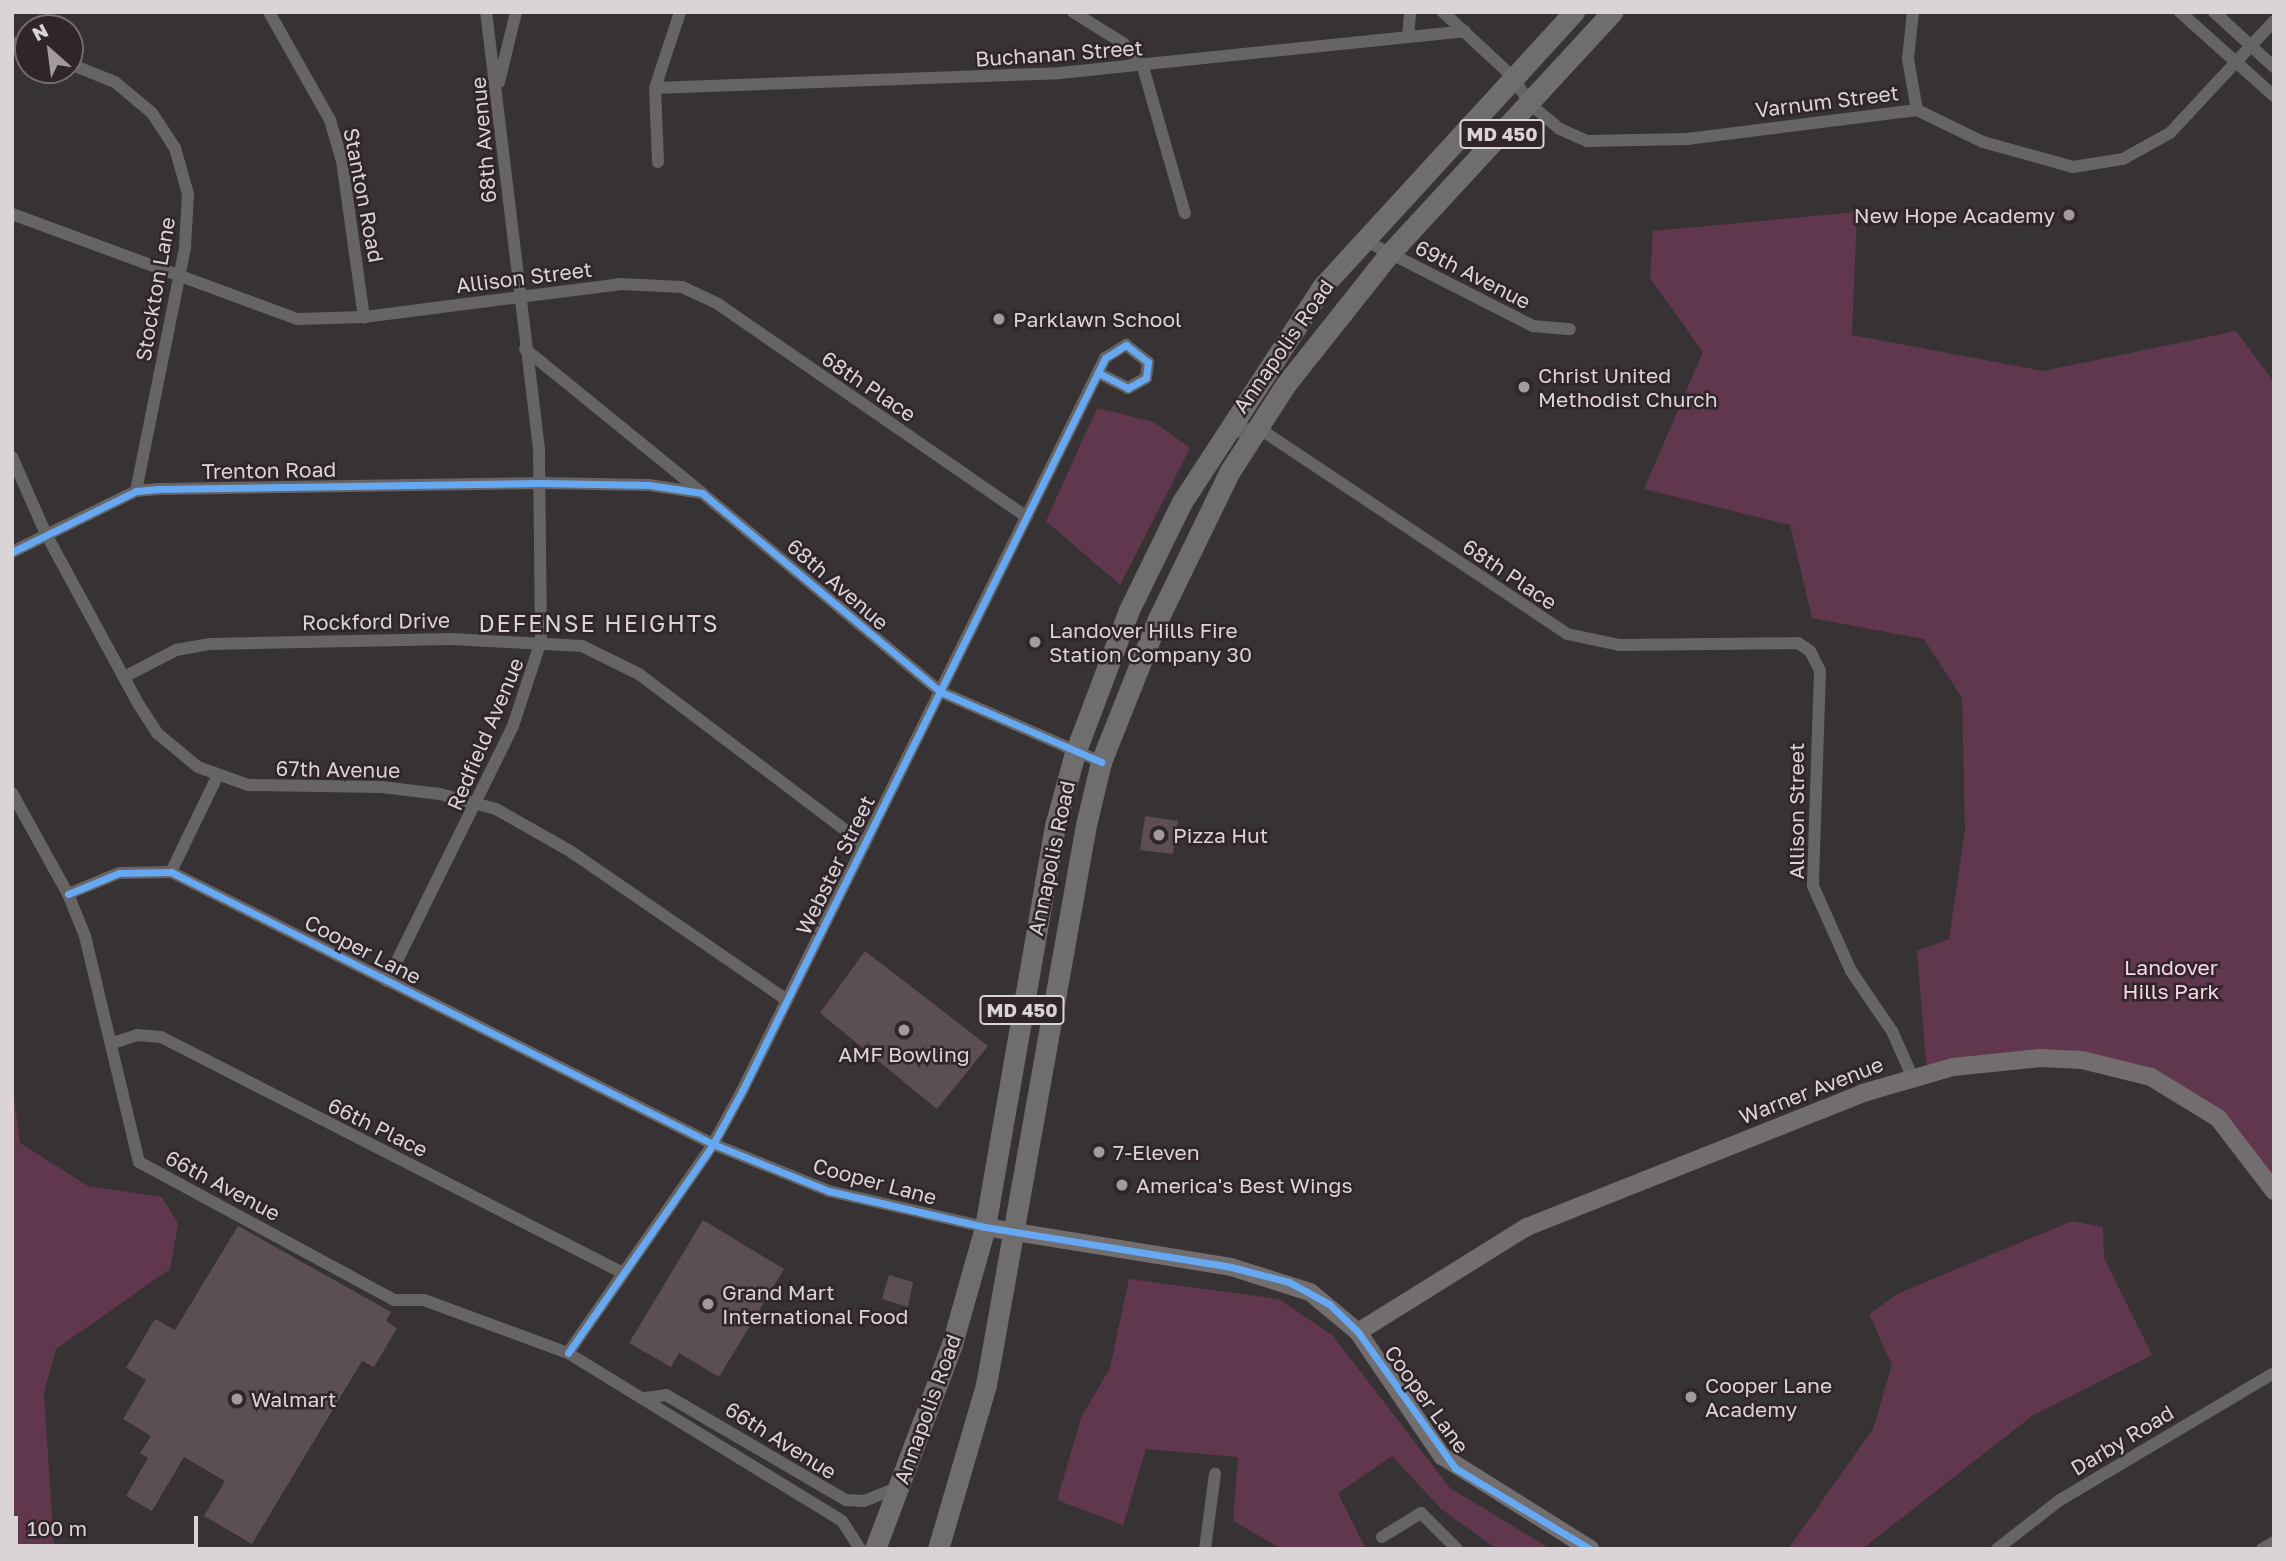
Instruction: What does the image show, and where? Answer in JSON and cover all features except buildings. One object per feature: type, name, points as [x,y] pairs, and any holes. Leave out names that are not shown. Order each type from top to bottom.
[{"type":"main road","name":"Annapolis Road","points":[[875,1549],[952,1344],[985,1227],[1055,826],[1074,753],[1141,585],[1221,436],[1314,298],[1362,239],[1574,12]]},
{"type":"main road","name":"Annapolis Road","points":[[938,1549],[984,1396],[1074,876],[1101,762],[1182,565],[1257,427],[1390,253],[1612,12]]},
{"type":"street","name":"Stanton Road","points":[[269,12],[330,120],[342,161],[363,317]]},
{"type":"street","name":"68th Avenue","points":[[486,12],[541,483]]},
{"type":"street","points":[[497,89],[516,12]]},
{"type":"street","points":[[658,162],[655,88],[680,12]]},
{"type":"street","points":[[1073,12],[1123,43],[1143,67],[1185,213]]},
{"type":"street","points":[[1408,37],[1410,12]]},
{"type":"street","name":"Varnum Street","points":[[1443,12],[1513,77],[1530,104],[1572,135],[1608,144],[1916,110],[1983,142],[2047,164],[2100,165],[2135,154],[2170,133],[2274,21]]},
{"type":"street","points":[[1913,12],[1909,70],[1916,110]]},
{"type":"street","points":[[2180,12],[2274,96]]},
{"type":"street","points":[[2214,12],[2274,67]]},
{"type":"street","name":"Buchanan Street","points":[[655,88],[872,83],[1143,67],[1465,32]]},
{"type":"street","name":"Stockton Lane","points":[[84,71],[134,95],[175,148],[188,216],[179,278],[136,491]]},
{"type":"street","name":"Allison Street","points":[[12,215],[284,316],[363,317],[648,282],[688,290]]},
{"type":"street","name":"69th Avenue","points":[[1362,239],[1533,326],[1570,329]]},
{"type":"street","name":"68th Place","points":[[688,290],[718,304],[1027,517]]},
{"type":"street","name":"68th Avenue","points":[[525,348],[941,692],[1074,753],[1101,762]]},
{"type":"street","name":"Webster Street","points":[[568,1353],[713,1144],[865,845],[1098,373]]},
{"type":"street","points":[[1221,436],[1257,427]]},
{"type":"street","name":"68th Place","points":[[1257,427],[1567,634],[1619,645],[1798,643],[1810,651]]},
{"type":"street","name":"67th Avenue","points":[[12,457],[46,534],[157,733],[217,777],[273,787],[391,788],[478,803],[552,839],[787,1000]]},
{"type":"street","points":[[541,483],[649,485],[702,493]]},
{"type":"street","name":"Trenton Road","points":[[12,552],[136,491],[541,483]]},
{"type":"street","name":"Redfield Avenue","points":[[387,981],[478,803],[530,685],[541,641],[541,483]]},
{"type":"street","name":"Rockford Drive","points":[[124,677],[191,646],[541,641],[582,646],[621,662],[865,845]]},
{"type":"street","name":"Allison Street","points":[[1810,651],[1820,671],[1814,886],[1852,971],[1892,1031],[1912,1076]]},
{"type":"street","points":[[171,872],[217,777]]},
{"type":"street","name":"66th Avenue","points":[[12,793],[68,894],[113,1043],[139,1163],[394,1300],[424,1300],[568,1353],[645,1398],[652,1409],[842,1521],[860,1549]]},
{"type":"street","name":"Cooper Lane","points":[[68,894],[119,873],[171,872],[713,1144],[829,1191],[985,1227],[1265,1274],[1310,1292],[1357,1332],[1442,1456],[1476,1482],[1590,1549]]},
{"type":"street","name":"66th Place","points":[[113,1043],[137,1035],[161,1037],[622,1273]]},
{"type":"street","name":"Warner Avenue","points":[[1357,1332],[1527,1227],[1912,1076],[2040,1058],[2082,1060],[2151,1077],[2218,1118],[2274,1191]]},
{"type":"street","name":"Darby Road","points":[[1997,1549],[2060,1500],[2274,1373]]},
{"type":"street","name":"66th Avenue","points":[[645,1398],[666,1395],[846,1500],[863,1501],[899,1487]]},
{"type":"street","points":[[1205,1549],[1215,1474]]},
{"type":"street","points":[[1382,1537],[1421,1513],[1457,1549]]},
{"type":"street","points":[[2262,1549],[2274,1542]]},
{"type":"green space","name":"Landover Hills Park","points":[[1857,212],[1852,335],[2043,371],[2236,331],[2274,382],[2274,1193],[2183,1092],[2040,1058],[1927,1073],[1917,951],[1949,939],[1965,830],[1962,698],[1924,639],[1812,618],[1790,525],[1644,489],[1703,352],[1650,278],[1653,231]]},
{"type":"green space","points":[[1097,408],[1154,422],[1190,448],[1120,585],[1046,521]]},
{"type":"green space","points":[[12,1081],[20,1143],[88,1186],[162,1197],[178,1224],[170,1269],[56,1349],[44,1393],[54,1549],[12,1549]]},
{"type":"green space","points":[[2072,1221],[2103,1227],[2104,1258],[2152,1355],[2032,1416],[1862,1549],[1788,1549],[1873,1429],[1892,1365],[1869,1314],[1899,1293]]},
{"type":"green space","points":[[1129,1279],[1279,1299],[1333,1336],[1450,1488],[1551,1549],[1497,1549],[1441,1509],[1392,1456],[1338,1493],[1366,1549],[1282,1549],[1233,1521],[1238,1457],[1146,1449],[1123,1525],[1057,1500],[1081,1418],[1110,1368]]},
{"type":"cycle path","points":[[568,1353],[713,1144],[742,1091],[1105,358],[1126,345],[1148,362],[1146,378],[1128,388],[1098,373]]},
{"type":"cycle path","points":[[12,552],[136,491],[158,489],[541,483],[649,485],[702,493],[941,692],[1101,762]]},
{"type":"cycle path","points":[[68,894],[119,873],[171,872],[713,1144],[829,1191],[985,1227],[1231,1267],[1289,1282],[1329,1304],[1358,1332],[1455,1468],[1590,1549]]},
{"type":"place","name":"New Hope Academy","points":[[2069,215]]},
{"type":"place","name":"Parklawn School","points":[[999,319]]},
{"type":"place","name":"Christ United Methodist Church","points":[[1524,387]]},
{"type":"place","name":"Landover Hills Fire Station Company 30","points":[[1035,642]]},
{"type":"place","name":"Pizza Hut","points":[[1159,835]]},
{"type":"place","name":"AMF Bowling","points":[[904,1030]]},
{"type":"place","name":"7-Eleven","points":[[1099,1152]]},
{"type":"place","name":"America's Best Wings","points":[[1122,1185]]},
{"type":"place","name":"Grand Mart International Food","points":[[708,1304]]},
{"type":"place","name":"Cooper Lane Academy","points":[[1691,1397]]},
{"type":"place","name":"Walmart","points":[[237,1399]]},
{"type":"district","name":"DEFENSE HEIGHTS","points":[[599,623]]}]
